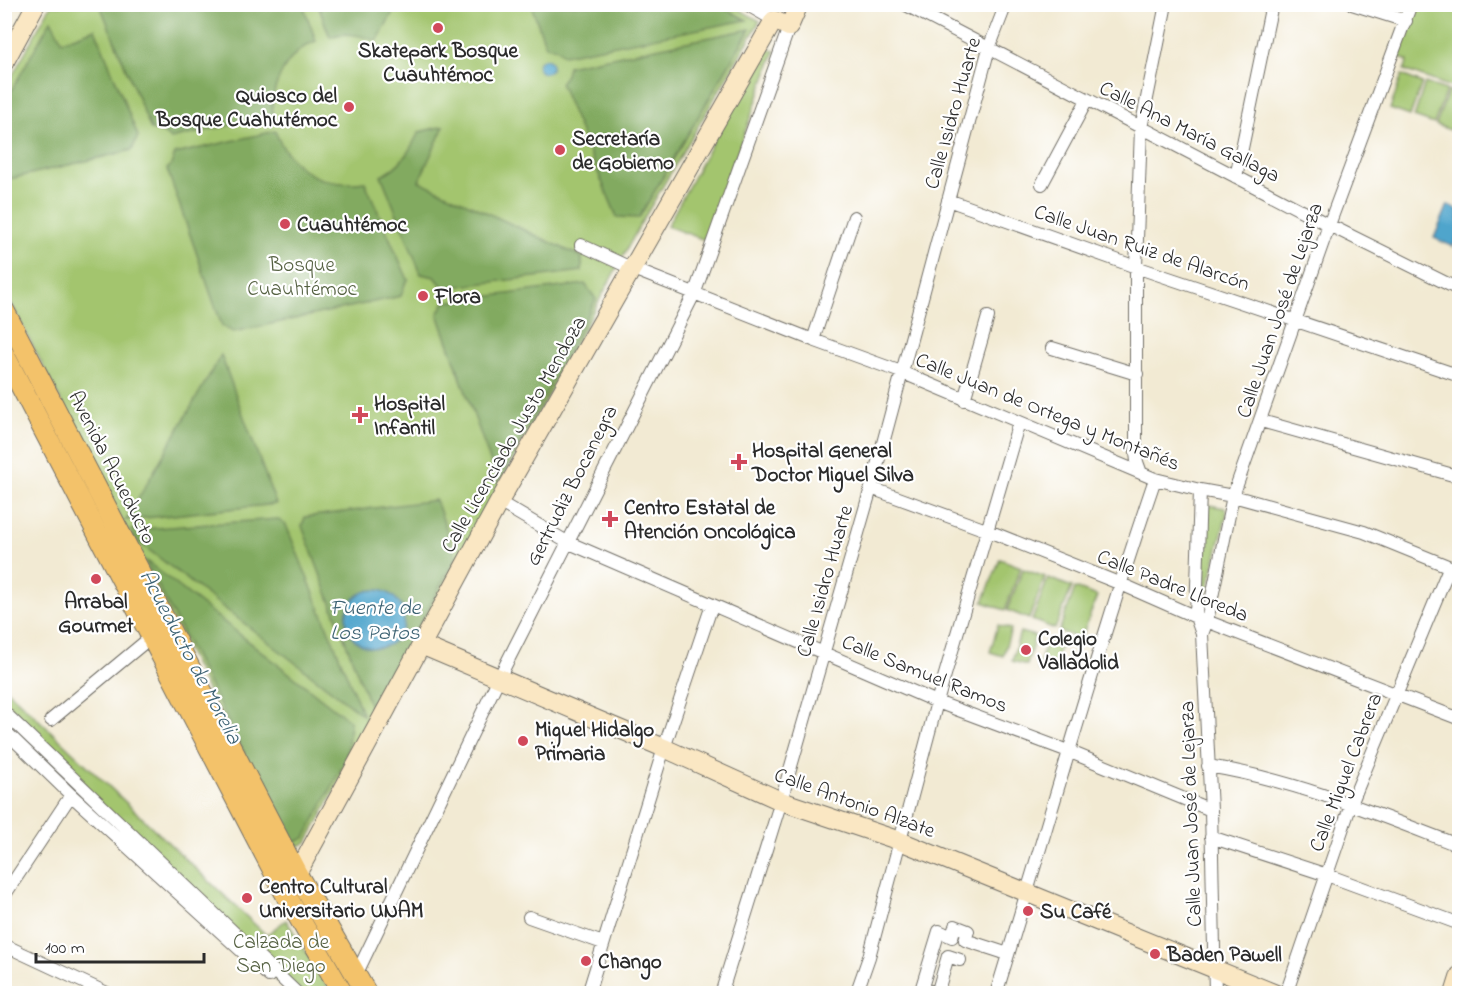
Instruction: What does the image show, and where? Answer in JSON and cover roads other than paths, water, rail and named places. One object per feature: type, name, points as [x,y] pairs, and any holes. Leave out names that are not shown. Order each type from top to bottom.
[{"type":"main road","name":"Avenida Acueducto","points":[[4,310],[297,874],[367,993]]},
{"type":"main road","name":"Avenida Acueducto","points":[[6,363],[287,897],[343,993]]},
{"type":"street","points":[[4,63],[36,4]]},
{"type":"street","points":[[746,4],[781,23]]},
{"type":"street","name":"Gertrudiz Bocanegra","points":[[356,975],[499,678],[695,292],[781,23],[799,4]]},
{"type":"street","name":"Calle Ana María Gallaga","points":[[904,4],[1329,225],[1460,290]]},
{"type":"street","name":"Calle Isidro Huarte","points":[[721,993],[781,801],[872,488],[989,48],[1006,4]]},
{"type":"street","points":[[1141,473],[1136,453],[1136,267],[1141,128],[1166,4]]},
{"type":"street","points":[[1236,177],[1272,4]]},
{"type":"street","points":[[1352,4],[1406,21]]},
{"type":"street","name":"Calle Juan José de Lejarza","points":[[1202,619],[1233,496],[1329,225],[1412,4]]},
{"type":"street","name":"Calle Licenciado Justo Mendoza","points":[[297,874],[499,502],[633,269],[781,23]]},
{"type":"street","points":[[1042,184],[1087,100]]},
{"type":"street","name":"Calle Juan Ruiz de Alarcón","points":[[948,200],[1136,267],[1460,376]]},
{"type":"street","points":[[813,340],[854,217]]},
{"type":"street","name":"Calle Juan de Ortega y Montañés","points":[[580,245],[633,269],[901,372],[1155,479],[1233,496],[1364,532],[1454,569]]},
{"type":"street","points":[[964,400],[988,317]]},
{"type":"street","points":[[1052,348],[1137,374]]},
{"type":"street","points":[[1261,421],[1460,477]]},
{"type":"street","points":[[856,993],[869,957],[937,702],[1019,422]]},
{"type":"street","points":[[996,993],[1068,751],[1155,479]]},
{"type":"street","name":"Calle Padre Lloreda","points":[[872,488],[986,530],[1202,619],[1460,719]]},
{"type":"street","name":"Calle Juan José de Lejarza","points":[[1200,490],[1202,634],[1211,810],[1215,993]]},
{"type":"street","name":"Calle Samuel Ramos","points":[[499,502],[567,542],[712,605],[937,702],[1068,751],[1211,810]]},
{"type":"street","name":"Calle Miguel Cabrera","points":[[1286,993],[1351,804],[1397,693],[1454,569]]},
{"type":"street","points":[[588,993],[664,748],[712,605]]},
{"type":"street","points":[[51,720],[151,637]]},
{"type":"street","name":"Calle Antonio Alzate","points":[[421,645],[664,748],[781,801],[900,841],[1276,993]]},
{"type":"street","points":[[4,712],[298,993]]},
{"type":"street","points":[[4,730],[71,795],[287,993]]},
{"type":"street","points":[[1208,766],[1249,772],[1351,804],[1460,846]]},
{"type":"street","points":[[4,896],[71,795]]},
{"type":"street","points":[[1211,837],[1327,875],[1460,924]]},
{"type":"street","points":[[530,917],[603,943]]},
{"type":"street","points":[[960,960],[948,956],[936,993],[922,987],[939,931],[952,937],[955,926],[968,931],[965,940],[1008,954]]},
{"type":"street","points":[[4,945],[108,993]]},
{"type":"street","points":[[1454,993],[1460,975]]},
{"type":"water","points":[[545,59],[550,61],[552,66],[550,71],[545,73],[540,71],[538,66],[540,61]]},
{"type":"water","points":[[1448,205],[1459,210],[1459,231],[1453,247],[1434,238]]},
{"type":"water","name":"Fuente de Los Patos","points":[[369,590],[381,590],[396,598],[404,613],[404,625],[396,640],[381,648],[369,648],[354,640],[346,625],[346,613],[354,598]]},
{"type":"waterway","name":"Acueducto de Morelia","points":[[4,333],[73,465]]},
{"type":"place","name":"Skatepark Bosque Cuauhtémoc","points":[[438,28]]},
{"type":"place","name":"Quiosco del Bosque Cuahutémoc","points":[[349,107]]},
{"type":"place","name":"Secretaría de Gobierno","points":[[560,150]]},
{"type":"place","name":"Cuauhtémoc","points":[[285,224]]},
{"type":"place","name":"Flora","points":[[423,296]]},
{"type":"place","name":"Hospital Infantil","points":[[360,415]]},
{"type":"place","name":"Hospital General Doctor Miguel Silva","points":[[739,462]]},
{"type":"place","name":"Centro Estatal de Atención Oncológica","points":[[610,519]]},
{"type":"place","name":"Arrabal Gourmet","points":[[96,579]]},
{"type":"place","name":"Colegio Valladolid","points":[[1026,650]]},
{"type":"place","name":"Miguel Hidalgo Primaria","points":[[523,741]]},
{"type":"place","name":"Centro Cultural Universitario UNAM","points":[[247,898]]},
{"type":"place","name":"Su Café","points":[[1028,911]]},
{"type":"place","name":"Baden Pawell","points":[[1155,954]]},
{"type":"place","name":"Chango","points":[[586,961]]},
{"type":"park label","name":"Bosque Cuauhtémoc","points":[[302,276]]},
{"type":"park label","name":"Calzada de San Diego","points":[[281,953]]}]
